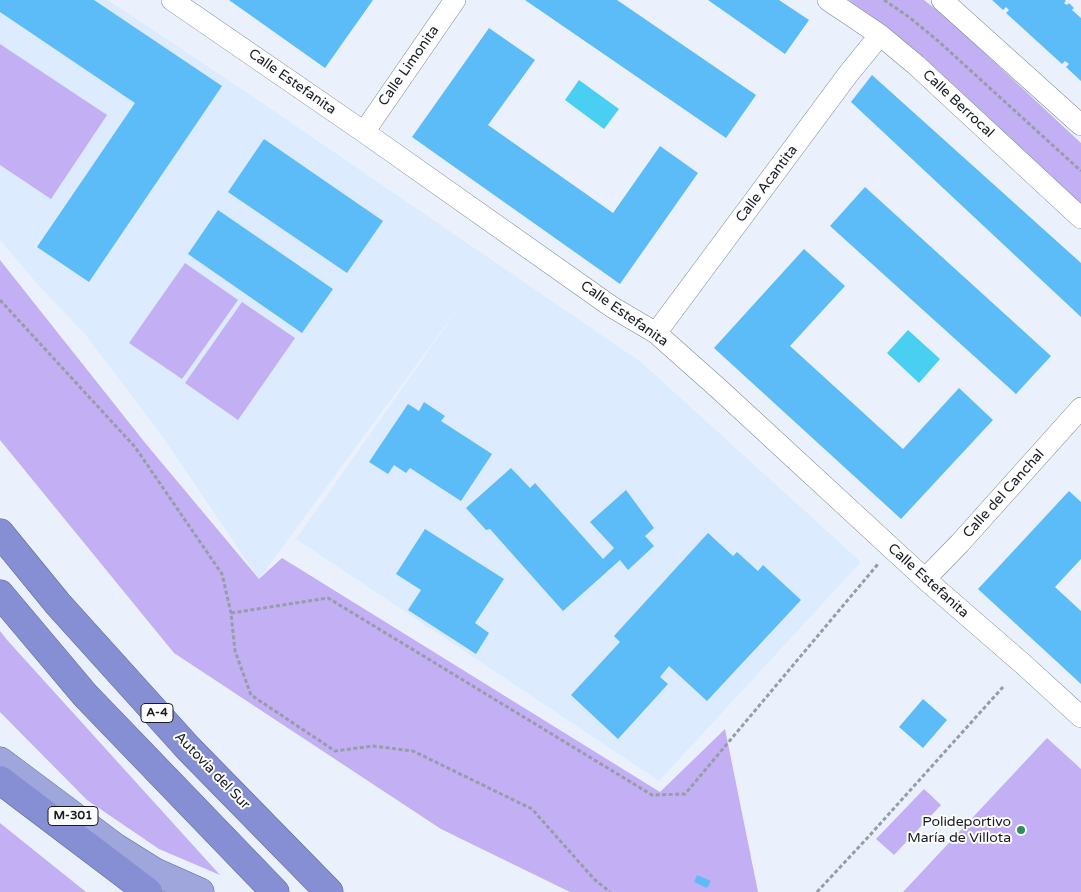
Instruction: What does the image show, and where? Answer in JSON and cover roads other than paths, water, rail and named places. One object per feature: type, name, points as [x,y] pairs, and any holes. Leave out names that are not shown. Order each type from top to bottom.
[{"type":"highway","name":"Autovía del Sur","points":[[0,533],[58,604],[188,748],[329,892]]},
{"type":"highway","points":[[0,594],[85,696],[275,892]]},
{"type":"highway","name":"M-301","points":[[0,752],[31,785]]},
{"type":"highway","name":"M-301","points":[[0,761],[114,847],[155,872],[200,892]]},
{"type":"highway","points":[[0,780],[148,892]]},
{"type":"street","name":"Calle Estefanita","points":[[172,0],[612,306],[656,333],[925,579],[1081,717]]},
{"type":"street","name":"Calle Limonita","points":[[364,132],[455,0]]},
{"type":"street","name":"Calle Berrocal","points":[[828,0],[880,35],[916,65],[1081,218]]},
{"type":"street","points":[[942,0],[1081,125]]},
{"type":"street","name":"Calle Acantita","points":[[656,333],[880,35]]},
{"type":"street","name":"Calle del Canchal","points":[[925,579],[960,543],[1081,408]]},
{"type":"water","points":[[579,80],[619,109],[604,129],[565,100]]},
{"type":"water","points":[[908,330],[940,359],[919,383],[887,353]]},
{"type":"place","name":"Polideportivo María de Villota","points":[[1021,830]]}]
